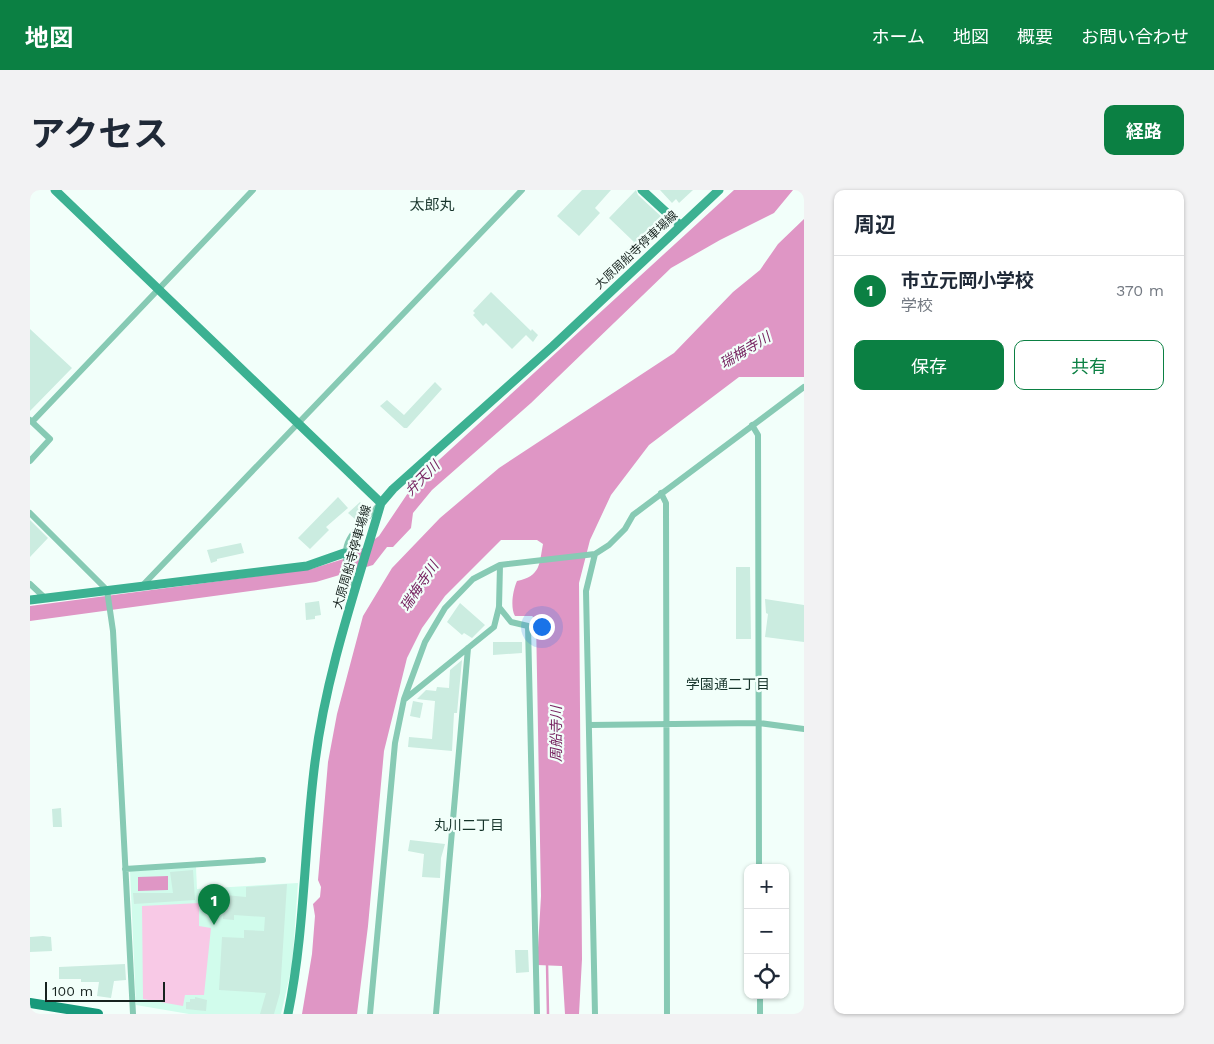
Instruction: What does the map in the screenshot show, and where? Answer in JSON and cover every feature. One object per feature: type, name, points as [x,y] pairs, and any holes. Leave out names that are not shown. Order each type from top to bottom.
[{"type":"main road","points":[[55,190],[381,503]]},
{"type":"main road","points":[[642,190],[680,225]]},
{"type":"main road","name":"大原周船寺停車場線","points":[[288,1014],[298,966],[309,820],[322,716],[381,503],[393,489],[553,346],[719,190]]},
{"type":"main road","points":[[30,600],[307,566],[344,553]]},
{"type":"main road","points":[[30,1003],[98,1014]]},
{"type":"street","points":[[30,461],[50,439],[31,421],[253,190]]},
{"type":"street","points":[[142,586],[296,423],[522,190]]},
{"type":"street","points":[[370,1014],[395,743],[404,699],[425,642],[445,608],[473,579],[500,566],[595,554],[609,545],[620,534],[633,514],[804,386]]},
{"type":"street","points":[[752,425],[758,434],[759,864]]},
{"type":"street","points":[[661,493],[666,503],[667,1014]]},
{"type":"street","points":[[356,590],[344,553],[349,539],[381,503]]},
{"type":"street","points":[[30,513],[107,590],[133,1014]]},
{"type":"street","points":[[595,554],[586,591],[595,1014]]},
{"type":"street","points":[[404,699],[494,627],[499,607],[500,566]]},
{"type":"street","points":[[30,584],[45,598]]},
{"type":"street","points":[[499,607],[511,622],[528,626],[537,1014]]},
{"type":"street","points":[[436,1014],[468,648]]},
{"type":"street","points":[[589,725],[759,724],[804,730]]},
{"type":"street","points":[[125,869],[263,860]]},
{"type":"street","points":[[760,999],[760,1014]]},
{"type":"shaded area","points":[[196,867],[197,889],[298,883],[292,966],[281,1014],[189,1014],[136,1005],[130,871]]},
{"type":"shaded area","points":[[199,903],[199,926],[211,928],[204,995],[185,995],[183,1006],[143,999],[142,906]]},
{"type":"water","name":"弁天川","points":[[734,190],[793,190],[774,213],[720,240],[671,268],[531,403],[432,490],[413,513],[411,528],[393,547],[387,547],[373,565],[316,582],[30,621],[30,606],[311,569],[350,557],[379,536],[416,481]]},
{"type":"water","points":[[804,219],[804,377],[739,377],[649,445],[611,495],[590,540],[579,583],[582,959],[579,1014],[565,1014],[562,966],[537,965],[541,896],[536,619],[532,616],[515,616],[512,603],[517,581],[531,576],[538,568],[543,544],[537,540],[501,540],[445,596],[422,628],[407,658],[384,751],[368,926],[357,1014],[302,1014],[312,954],[315,916],[313,904],[320,897],[321,887],[318,880],[328,762],[337,714],[363,616],[392,568],[440,518],[499,468],[674,353],[733,292],[760,270],[778,244]]},
{"type":"water","points":[[168,876],[168,890],[138,891],[138,877]]},
{"type":"building","points":[[582,190],[611,190],[595,208],[600,213],[579,236],[557,216]]},
{"type":"building","points":[[636,190],[638,195],[665,220],[626,260],[621,256],[634,242],[609,218]]},
{"type":"building","points":[[660,190],[693,190],[679,203],[676,199],[672,203]]},
{"type":"building","points":[[491,292],[531,331],[532,329],[538,335],[533,342],[526,335],[512,349],[486,323],[483,326],[473,315],[475,313],[473,311]]},
{"type":"building","points":[[30,329],[72,368],[30,411]]},
{"type":"building","points":[[435,382],[442,389],[407,428],[404,428],[380,406],[387,400],[404,415]]},
{"type":"building","points":[[338,497],[348,508],[326,527],[329,530],[310,549],[298,538]]},
{"type":"building","points":[[360,502],[367,509],[356,520],[348,513]]},
{"type":"building","points":[[30,520],[48,538],[30,557]]},
{"type":"building","points":[[241,543],[244,553],[217,559],[217,561],[211,563],[207,550]]},
{"type":"building","points":[[736,567],[750,567],[751,639],[736,639]]},
{"type":"building","points":[[765,599],[804,605],[804,642],[765,637],[768,614],[766,613]]},
{"type":"building","points":[[319,601],[321,615],[315,616],[315,619],[306,620],[305,603]]},
{"type":"building","points":[[460,603],[485,625],[472,638],[464,633],[462,635],[447,622]]},
{"type":"building","points":[[493,642],[522,642],[522,653],[493,655]]},
{"type":"building","points":[[462,660],[457,713],[454,713],[452,751],[408,747],[409,737],[432,739],[435,701],[417,699],[426,690],[436,691],[437,687],[449,688],[450,670]]},
{"type":"building","points":[[413,701],[423,703],[420,718],[410,716]]},
{"type":"building","points":[[61,808],[62,827],[53,827],[52,809]]},
{"type":"building","points":[[410,840],[445,844],[441,858],[440,878],[422,877],[424,854],[408,851]]},
{"type":"building","points":[[193,870],[195,900],[134,904],[133,893],[173,893],[170,872]]},
{"type":"building","points":[[287,884],[280,993],[274,1014],[260,1014],[266,993],[219,990],[222,937],[244,938],[244,930],[264,931],[265,917],[234,915],[234,920],[223,919],[225,895],[246,897],[246,887]]},
{"type":"building","points":[[30,937],[51,937],[52,951],[30,952]]},
{"type":"building","points":[[515,950],[528,950],[529,972],[516,973]]},
{"type":"building","points":[[125,964],[126,980],[114,981],[111,998],[97,996],[99,982],[81,982],[81,979],[59,979],[59,967]]},
{"type":"building","points":[[195,997],[207,1000],[206,1011],[186,1009],[186,1002],[190,1002],[190,999],[195,999]]},
{"type":"waterway","points":[[547,963],[548,1014]]},
{"type":"place","name":"市立元岡小学校","points":[[214,925]]},
{"type":"district","name":"太郎丸","points":[[432,205]]},
{"type":"district","name":"学園通二丁目","points":[[728,684]]},
{"type":"district","name":"丸川二丁目","points":[[469,825]]},
{"type":"water label","name":"瑞梅寺川","points":[[745,350]]},
{"type":"water label","name":"瑞梅寺川","points":[[419,586]]},
{"type":"water label","name":"周船寺川","points":[[556,734]]}]
